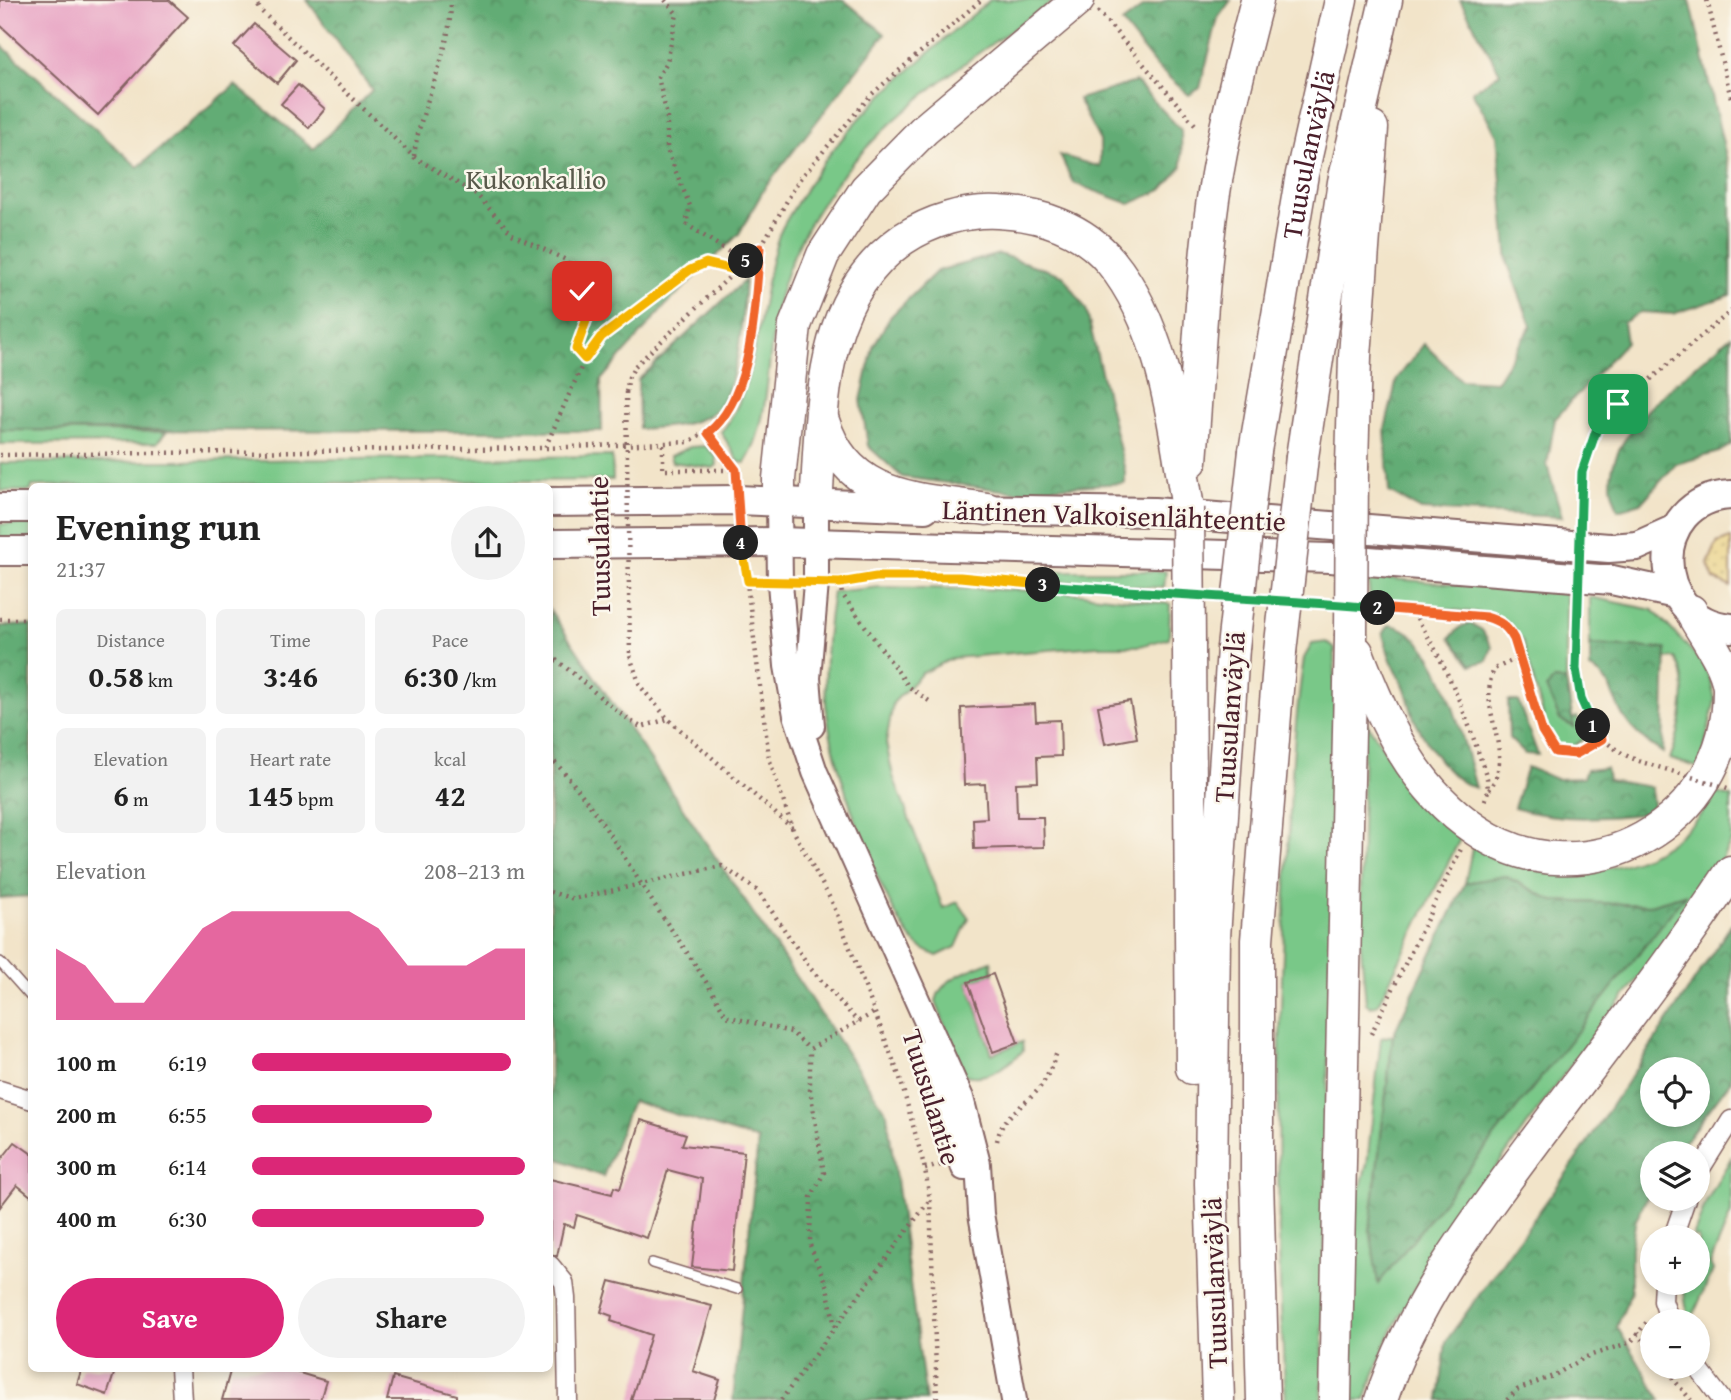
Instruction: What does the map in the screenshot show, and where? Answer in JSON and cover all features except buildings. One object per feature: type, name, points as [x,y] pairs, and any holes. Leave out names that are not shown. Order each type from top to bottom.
[{"type":"highway","points":[[1211,1184],[1191,1060],[1188,508],[1185,452],[1214,197],[1237,77],[1257,0]]},
{"type":"highway","name":"Tuusulanväylä","points":[[1218,1400],[1211,1184],[1214,937],[1233,648],[1255,451],[1302,174],[1341,0]]},
{"type":"highway","name":"Tuusulanväylä","points":[[1263,1400],[1257,1178],[1257,940],[1280,652],[1302,457],[1345,182],[1377,32],[1387,0]]},
{"type":"highway","points":[[779,503],[795,325],[823,255],[866,190],[924,130],[1085,3]]},
{"type":"highway","points":[[1335,1400],[1355,356],[1377,32]]},
{"type":"highway","points":[[816,505],[825,372],[837,323],[857,285],[884,252],[917,229],[953,216],[990,211],[1025,214],[1059,224],[1089,239],[1112,262],[1132,293],[1147,326],[1185,452]]},
{"type":"highway","points":[[822,417],[829,439],[839,456],[869,484],[891,494],[987,509]]},
{"type":"highway","points":[[1351,636],[1399,748],[1422,781],[1459,818],[1496,842],[1530,855],[1559,859],[1595,858],[1623,852],[1659,836],[1700,797],[1717,771],[1731,723],[1728,682],[1684,602]]},
{"type":"highway","points":[[1381,1400],[1416,1314],[1473,1224],[1679,949],[1731,872]]},
{"type":"main road","points":[[1684,602],[1668,569],[1670,542],[1675,529],[1687,513],[1704,501],[1728,494]]},
{"type":"main road","name":"Läntinen Valkoisenlähteentie","points":[[553,502],[738,500],[816,505],[1154,512],[1609,548],[1637,546],[1675,529]]},
{"type":"main road","name":"Tuusulantie","points":[[779,503],[780,583],[787,666],[796,715],[815,772],[911,988],[919,1030],[968,1157],[981,1214],[1014,1400]]},
{"type":"main road","name":"Tuusulantie","points":[[815,772],[808,678],[828,583],[815,543],[816,505]]},
{"type":"main road","points":[[0,508],[28,508]]},
{"type":"main road","name":"Läntinen Valkoisenlähteentie","points":[[553,544],[778,542],[1330,558],[1612,580],[1684,602],[1706,621],[1731,628]]},
{"type":"main road","points":[[0,551],[28,551]]},
{"type":"street","points":[[0,1090],[28,1099]]},
{"type":"street","points":[[1710,1155],[1730,1124]]},
{"type":"street","points":[[553,1269],[564,1282],[566,1298],[568,1400]]},
{"type":"street","points":[[1663,1295],[1666,1309]]},
{"type":"street","points":[[180,1372],[182,1400]]},
{"type":"street","points":[[1707,1379],[1722,1400]]},
{"type":"lane","points":[[0,962],[28,994]]},
{"type":"lane","points":[[652,1263],[737,1289]]},
{"type":"path","points":[[255,0],[261,11],[414,157],[477,195],[512,234],[568,261],[591,307],[576,349],[585,359]]},
{"type":"path","points":[[414,157],[418,124],[440,74],[451,29],[452,0]]},
{"type":"path","points":[[665,0],[677,14],[667,62],[658,77],[667,116],[667,150],[690,206],[686,224],[744,262]]},
{"type":"path","points":[[0,455],[545,448],[689,442],[708,433],[722,421],[749,358],[760,248],[799,180],[846,121],[899,70],[981,0]]},
{"type":"path","points":[[1707,0],[1731,98]]},
{"type":"path","points":[[1085,3],[1198,128]]},
{"type":"path","name":"Tuusulantie","points":[[760,248],[635,366],[629,377],[626,392],[630,656],[640,687],[668,719],[793,830]]},
{"type":"path","points":[[545,448],[585,359],[601,337],[690,270],[706,263],[734,270]]},
{"type":"path","points":[[1731,311],[1605,418],[1596,431],[1582,472],[1576,669],[1581,699],[1602,739],[1624,756],[1731,789]]},
{"type":"path","points":[[708,433],[736,470],[738,500]]},
{"type":"path","points":[[663,445],[663,471],[736,470]]},
{"type":"path","name":"Tuusulantie","points":[[741,542],[769,758],[793,830],[833,904],[875,1012],[900,1078],[925,1169],[930,1200],[937,1400]]},
{"type":"path","points":[[828,583],[876,577],[960,577],[1180,594]]},
{"type":"path","points":[[748,581],[780,583]]},
{"type":"path","points":[[828,583],[842,594],[909,687],[932,703]]},
{"type":"path","points":[[1374,607],[1486,617],[1498,621],[1508,628],[1520,657],[1542,731],[1555,752],[1576,754],[1602,739]]},
{"type":"path","points":[[1413,611],[1445,665],[1480,757],[1488,791]]},
{"type":"path","points":[[0,619],[28,618]]},
{"type":"path","points":[[1480,813],[1488,791],[1499,775],[1501,761],[1494,726],[1490,678],[1494,669],[1520,657]]},
{"type":"path","points":[[553,658],[578,674],[622,717],[641,727],[668,719]]},
{"type":"path","points":[[553,760],[580,788],[699,966],[726,1016],[791,1032],[810,1049],[810,1090],[824,1173],[811,1197],[810,1245],[827,1287],[835,1327]]},
{"type":"path","points":[[1371,1034],[1468,836]]},
{"type":"path","points":[[553,893],[574,899],[722,866],[758,891],[811,969],[858,1022]]},
{"type":"path","points":[[810,1049],[875,1012]]},
{"type":"path","points":[[925,1169],[996,1149],[1001,1125],[1036,1092],[1048,1075],[1057,1052]]},
{"type":"path","points":[[781,1400],[930,1200]]},
{"type":"path","points":[[1507,1400],[1517,1390],[1553,1376],[1586,1357],[1631,1342],[1663,1301]]},
{"type":"path","points":[[1637,1334],[1640,1338]]},
{"type":"path","points":[[1673,1379],[1691,1400]]},
{"type":"path","points":[[1516,1400],[1517,1390]]},
{"type":"green space","name":"Kukonkallio","points":[[307,0],[844,0],[885,34],[764,189],[739,234],[665,306],[601,380],[602,431],[0,430],[0,44],[138,167],[235,85],[314,149],[372,90]]},
{"type":"green space","points":[[990,0],[1055,0],[969,60],[887,127],[851,165],[819,207],[795,252],[778,303],[760,427],[745,463],[739,462],[721,432],[734,413],[751,366],[772,258],[783,225],[819,169],[863,116],[912,68]]},
{"type":"green space","points":[[1168,0],[1231,0],[1218,18],[1200,88],[1189,95],[1156,66],[1122,23],[1143,7]]},
{"type":"green space","points":[[1460,0],[1690,0],[1731,178],[1731,295],[1673,314],[1641,312],[1623,323],[1626,342],[1555,419],[1547,465],[1562,517],[1421,510],[1389,492],[1385,429],[1397,379],[1424,344],[1461,380],[1496,382],[1531,326],[1508,264],[1497,135],[1472,92],[1500,73]]},
{"type":"green space","points":[[1136,82],[1181,130],[1182,167],[1162,190],[1130,204],[1073,183],[1060,155],[1100,167],[1100,141],[1078,99]]},
{"type":"green space","points":[[999,254],[1063,275],[1086,309],[1125,471],[1125,483],[1056,487],[1024,493],[902,477],[868,446],[861,400],[873,347],[890,317],[937,271]]},
{"type":"green space","points":[[745,280],[741,333],[734,373],[720,405],[709,415],[692,422],[639,429],[638,380]]},
{"type":"green space","points":[[1731,336],[1731,445],[1719,452],[1676,464],[1641,503],[1618,510],[1611,484],[1614,463],[1623,442],[1638,421],[1675,383]]},
{"type":"green space","points":[[0,430],[166,432],[157,443],[0,444]]},
{"type":"green space","points":[[705,446],[716,456],[717,465],[713,468],[672,462],[670,456],[690,447]]},
{"type":"green space","points":[[612,456],[613,480],[28,483],[28,491],[0,491],[0,463]]},
{"type":"green space","points":[[28,523],[28,538],[0,539],[0,524]]},
{"type":"green space","points":[[1054,571],[1166,571],[1164,588],[1061,582]]},
{"type":"green space","points":[[1368,577],[1566,593],[1566,681],[1554,680],[1573,726],[1573,719],[1577,717],[1585,737],[1568,747],[1559,747],[1550,741],[1523,641],[1509,624],[1490,614],[1370,601]]},
{"type":"green space","points":[[880,587],[1056,591],[1170,604],[1169,638],[1140,646],[1097,646],[953,658],[922,673],[893,703],[886,743],[893,776],[943,908],[958,902],[969,918],[956,947],[937,956],[914,942],[886,895],[858,828],[829,729],[826,662],[833,592]]},
{"type":"green space","points":[[1590,597],[1653,610],[1702,662],[1715,700],[1700,768],[1670,759],[1680,723],[1684,694],[1680,668],[1675,658],[1665,659],[1665,649],[1590,645]]},
{"type":"green space","points":[[553,614],[887,1113],[926,1400],[733,1400],[758,1140],[632,1101],[603,1177],[553,1156]]},
{"type":"green space","points":[[1470,623],[1482,630],[1492,647],[1487,661],[1471,665],[1450,638],[1460,627]]},
{"type":"green space","points":[[28,625],[28,896],[0,898],[0,626]]},
{"type":"green space","points":[[1389,625],[1407,631],[1423,646],[1436,667],[1457,719],[1476,788],[1448,770],[1415,721],[1383,634]]},
{"type":"green space","points":[[1327,642],[1335,649],[1322,1400],[1286,1400],[1278,1145],[1290,803],[1304,658],[1312,644]]},
{"type":"green space","points":[[1590,645],[1666,649],[1663,753],[1633,729],[1621,712],[1608,684],[1590,669]]},
{"type":"green space","points":[[1554,680],[1566,681],[1574,727],[1560,720],[1546,688]]},
{"type":"green space","points":[[1508,701],[1518,701],[1538,755],[1525,754],[1509,738]]},
{"type":"green space","points":[[1366,722],[1426,811],[1461,837],[1378,1004],[1371,1007],[1366,1003],[1360,937]]},
{"type":"green space","points":[[1527,767],[1556,779],[1583,778],[1586,770],[1606,768],[1608,780],[1651,787],[1654,813],[1566,817],[1514,808]]},
{"type":"green space","points":[[1717,793],[1731,797],[1731,842],[1697,903],[1573,1062],[1459,1218],[1424,1272],[1389,1336],[1365,1400],[1346,1400],[1354,1211],[1367,1164],[1381,1038],[1393,1035],[1370,1229],[1683,895],[1650,905],[1553,901],[1505,876],[1465,883],[1473,844],[1544,872],[1604,869],[1642,858],[1660,849],[1690,825]]},
{"type":"green space","points":[[1505,876],[1553,901],[1650,905],[1685,895],[1378,1284],[1370,1229],[1393,1035],[1465,883]]},
{"type":"green space","points":[[1731,925],[1731,1081],[1710,1108],[1710,1057],[1644,1057]]},
{"type":"green space","points":[[991,961],[993,974],[968,982],[992,1054],[1022,1042],[1023,1051],[995,1072],[971,1076],[962,1074],[936,1001],[944,986],[951,980]]},
{"type":"green space","points":[[1640,1063],[1640,1127],[1696,1127],[1685,1141],[1640,1141],[1640,1211],[1631,1247],[1631,1292],[1617,1327],[1640,1365],[1640,1379],[1648,1379],[1661,1400],[1439,1400],[1446,1341],[1571,1167]]},
{"type":"green space","points":[[1731,1158],[1731,1213],[1710,1264],[1710,1225],[1697,1225],[1703,1211],[1710,1211],[1710,1195]]},
{"type":"green space","points":[[1685,1295],[1702,1295],[1696,1309],[1687,1309]]},
{"type":"sand","points":[[1731,538],[1731,587],[1714,579],[1708,564],[1717,543]]},
{"type":"route","points":[[582,291],[591,307],[576,349],[585,359],[601,337],[690,270],[706,263],[734,270],[760,248],[749,358],[722,421],[708,433],[736,470],[741,542],[748,581],[840,583],[876,577],[960,577],[1127,592],[1259,597],[1486,617],[1508,628],[1520,657],[1542,731],[1555,752],[1566,755],[1586,750],[1602,739],[1588,716],[1577,684],[1582,472],[1596,431],[1618,404]]}]
